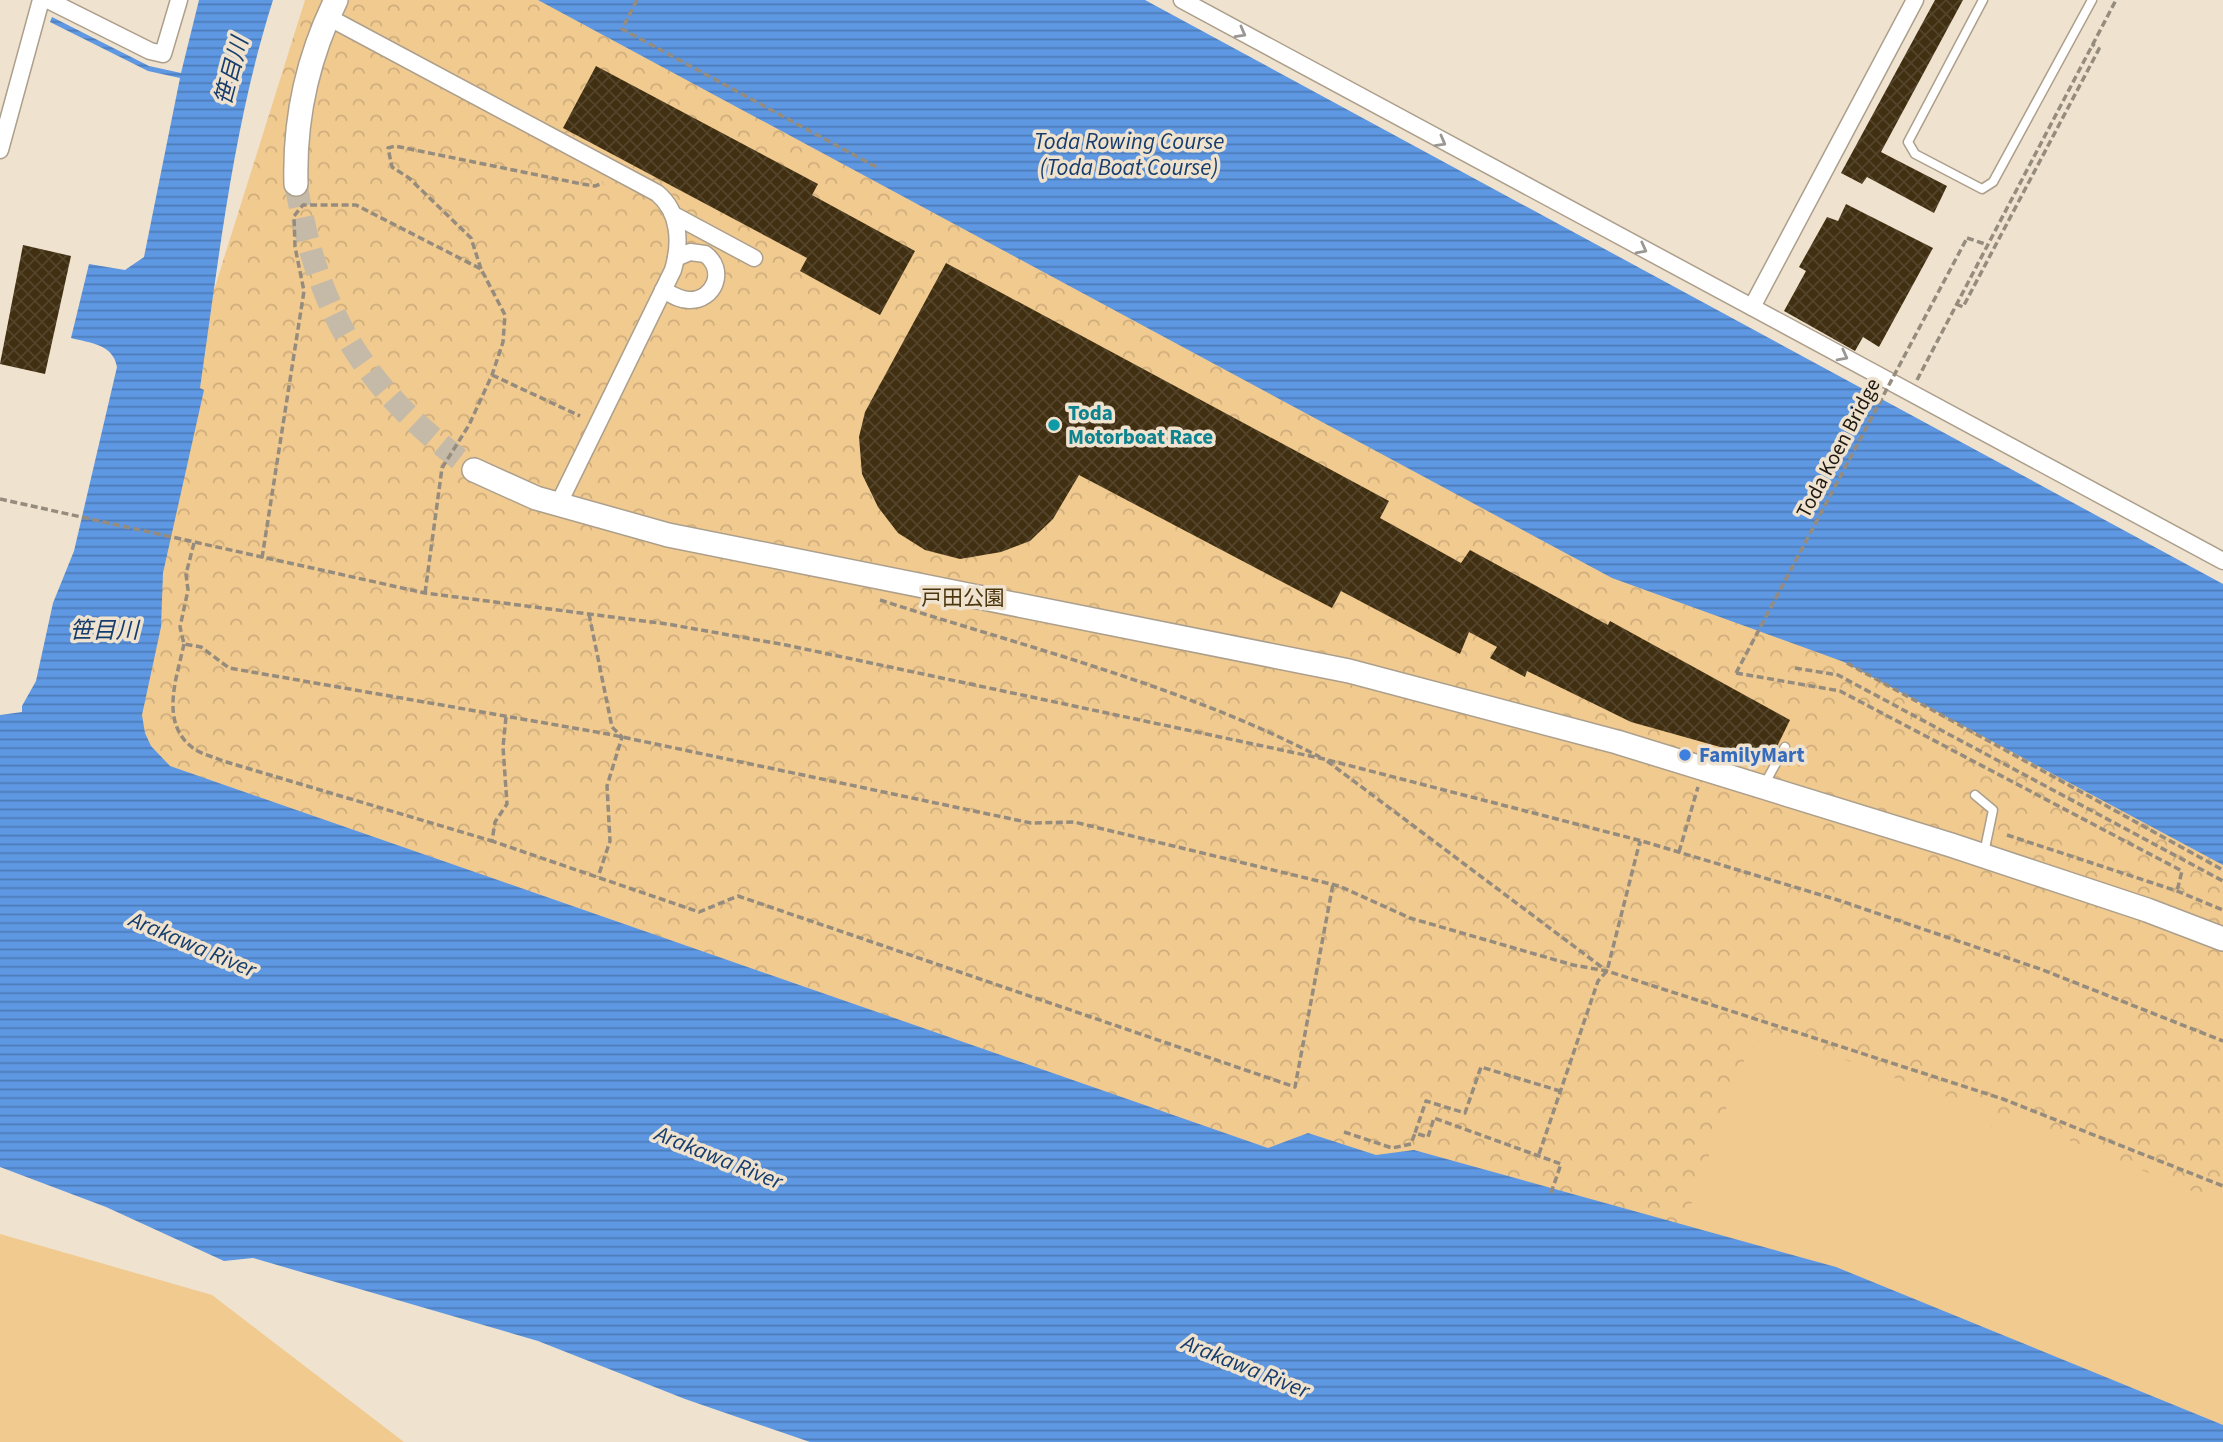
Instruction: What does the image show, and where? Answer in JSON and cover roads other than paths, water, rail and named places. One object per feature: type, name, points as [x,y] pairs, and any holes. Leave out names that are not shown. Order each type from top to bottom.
[{"type":"street","points":[[0,150],[41,0]]},
{"type":"street","points":[[48,0],[149,51],[163,54],[179,0]]},
{"type":"street","points":[[1182,0],[2223,561]]},
{"type":"street","points":[[1752,307],[1915,0]]},
{"type":"street","points":[[296,184],[296,141],[302,99],[312,56],[332,9],[657,193],[674,215],[754,258]]},
{"type":"street","points":[[558,505],[676,258],[678,236],[674,215]]},
{"type":"street","points":[[663,290],[682,300],[699,299],[711,290],[716,280],[715,264],[705,254],[690,252],[676,258]]},
{"type":"street","points":[[474,470],[558,505],[668,535],[1349,671],[1617,742],[1983,856],[2223,939]]},
{"type":"lane","points":[[1983,0],[1908,142],[1911,151],[1982,189],[1993,182],[2092,0]]},
{"type":"lane","points":[[1763,787],[1785,747]]},
{"type":"lane","points":[[1975,795],[1993,810],[1983,856]]},
{"type":"water","points":[[199,0],[273,0],[237,144],[200,388],[204,390],[163,573],[161,627],[142,715],[145,733],[151,746],[170,766],[1268,1148],[1308,1133],[1376,1155],[1414,1150],[1836,1267],[2223,1425],[2223,1442],[810,1442],[685,1399],[538,1341],[253,1258],[224,1261],[106,1207],[0,1167],[0,715],[22,712],[22,706],[36,681],[53,603],[74,551],[117,367],[115,359],[106,349],[71,338],[89,264],[125,270],[144,257],[180,78],[148,71],[50,22],[52,17],[149,66],[181,73]]},
{"type":"water","name":"Toda Rowing Course (Toda Boat Course)","points":[[538,0],[1145,0],[2223,584],[2223,865],[1844,662],[1612,578]]},
{"type":"tunnel","points":[[296,184],[318,273],[334,312],[353,347],[376,380],[404,411],[474,470]]},
{"type":"place","name":"Toda Motorboat Race","points":[[1054,425]]},
{"type":"place","name":"FamilyMart","points":[[1685,755]]},
{"type":"water label","name":"笹目川","points":[[231,71]]},
{"type":"water label","name":"笹目川","points":[[104,630]]},
{"type":"water label","name":"Arakawa River","points":[[193,944]]},
{"type":"water label","name":"Arakawa River","points":[[719,1157]]},
{"type":"water label","name":"Arakawa River","points":[[1246,1366]]},
{"type":"park label","name":"戸田公園","points":[[963,598]]}]
